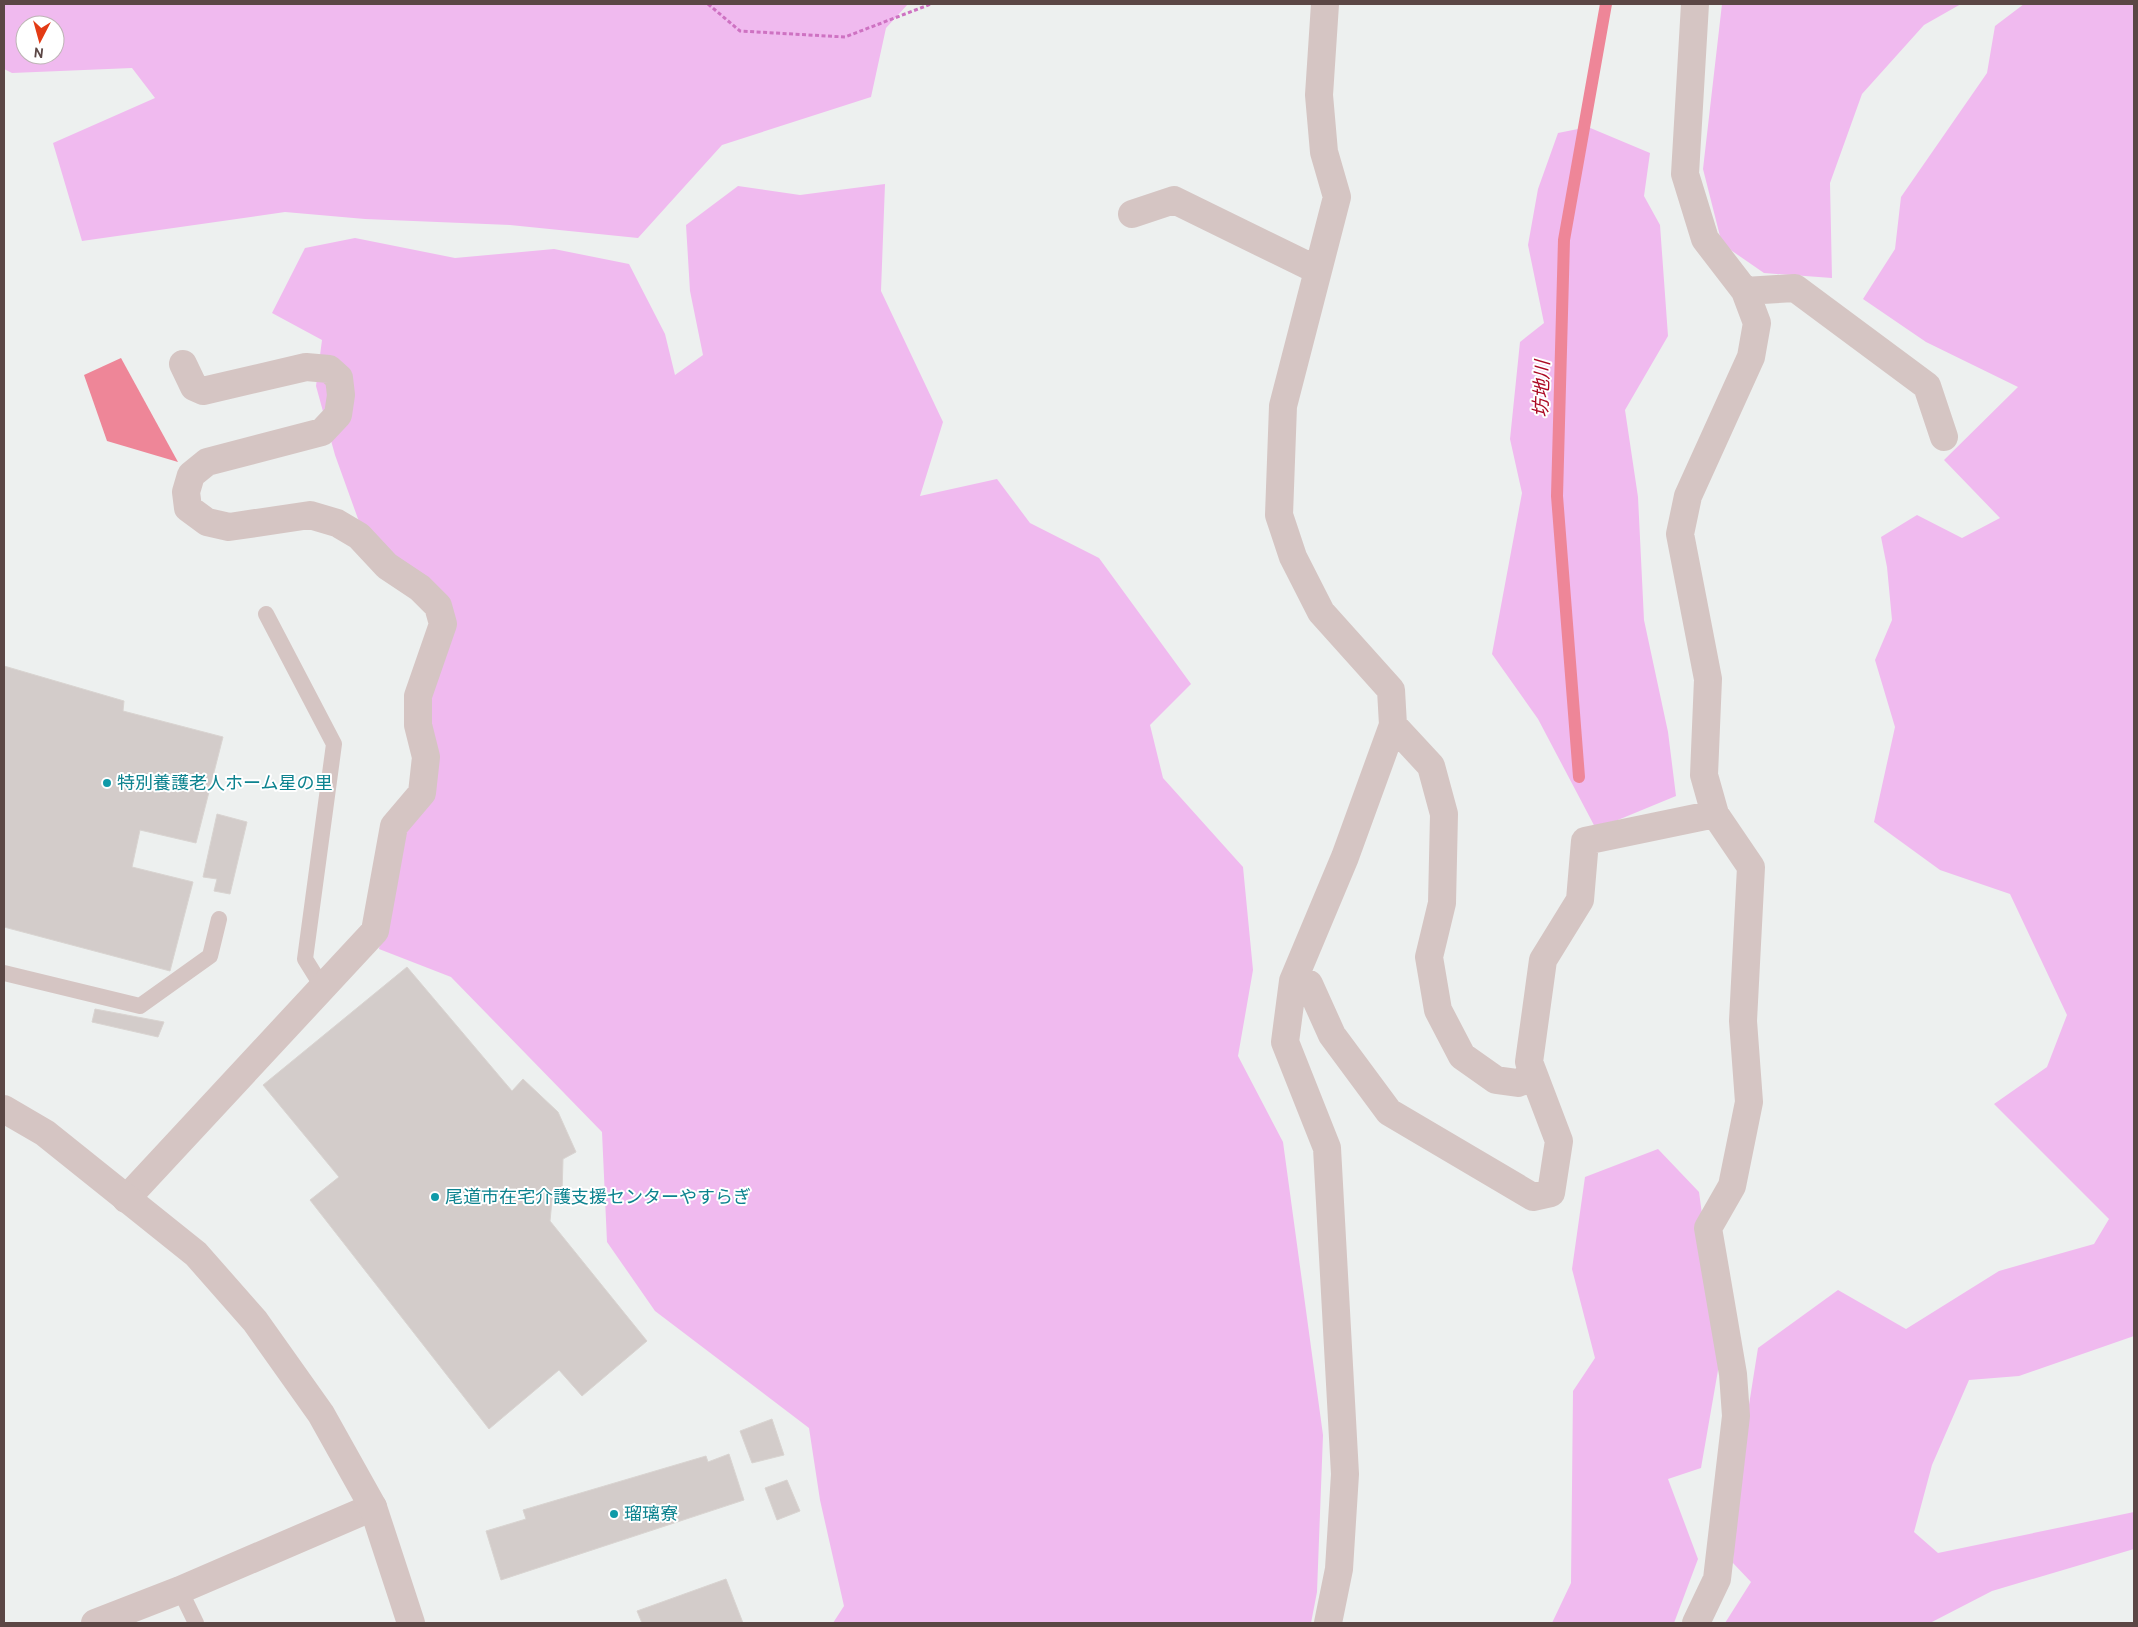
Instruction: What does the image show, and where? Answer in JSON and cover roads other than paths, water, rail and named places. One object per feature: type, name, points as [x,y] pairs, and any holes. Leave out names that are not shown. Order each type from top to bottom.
[{"type":"street","points":[[1325,4],[1319,95],[1324,152],[1337,197],[1283,406],[1280,516],[1293,557],[1321,612],[1391,690],[1393,725],[1345,857],[1293,981],[1285,1042],[1327,1148],[1345,1474],[1339,1569],[1328,1623]]},
{"type":"street","points":[[1695,4],[1685,174],[1705,239],[1745,291],[1757,322],[1751,357],[1688,496],[1680,534],[1708,680],[1704,775],[1715,814],[1751,867],[1743,1021],[1749,1102],[1732,1186],[1708,1228],[1733,1374],[1736,1416],[1717,1579],[1696,1623]]},
{"type":"street","points":[[1132,214],[1174,200],[1317,270]]},
{"type":"street","points":[[1745,291],[1795,288],[1927,386],[1944,436]]},
{"type":"street","points":[[126,1200],[375,931],[394,826],[422,793],[426,757],[418,725],[418,696],[443,624],[438,606],[420,588],[387,566],[358,536],[337,523],[310,514],[229,527],[207,522],[188,508],[186,492],[191,476],[207,462],[322,432],[338,415],[341,395],[339,378],[329,369],[306,367],[203,391],[194,387],[183,364]]},
{"type":"street","points":[[1393,725],[1431,766],[1444,814],[1442,903],[1428,957],[1438,1010],[1462,1056],[1496,1080],[1518,1083],[1534,1076]]},
{"type":"street","points":[[1293,981],[1309,984],[1332,1034],[1389,1112],[1533,1197],[1551,1193],[1559,1141],[1529,1062],[1543,960],[1580,900],[1585,841],[1715,814]]},
{"type":"street","points":[[4,1109],[45,1133],[126,1200],[196,1254],[255,1321],[321,1414],[373,1507],[411,1623]]},
{"type":"street","points":[[95,1623],[180,1590],[373,1507]]},
{"type":"lane","points":[[266,614],[334,744],[305,959],[323,988]]},
{"type":"lane","points":[[4,973],[140,1006],[210,956],[219,919]]},
{"type":"lane","points":[[180,1590],[196,1623]]},
{"type":"waterway","name":"坊地川","points":[[1579,777],[1557,496],[1564,240],[1606,4]]},
{"type":"place","name":"特別養護老人ホーム星の里","points":[[107,783]]},
{"type":"place","name":"尾道市在宅介護支援センターやすらぎ","points":[[435,1197]]},
{"type":"place","name":"瑠璃寮","points":[[614,1514]]}]
